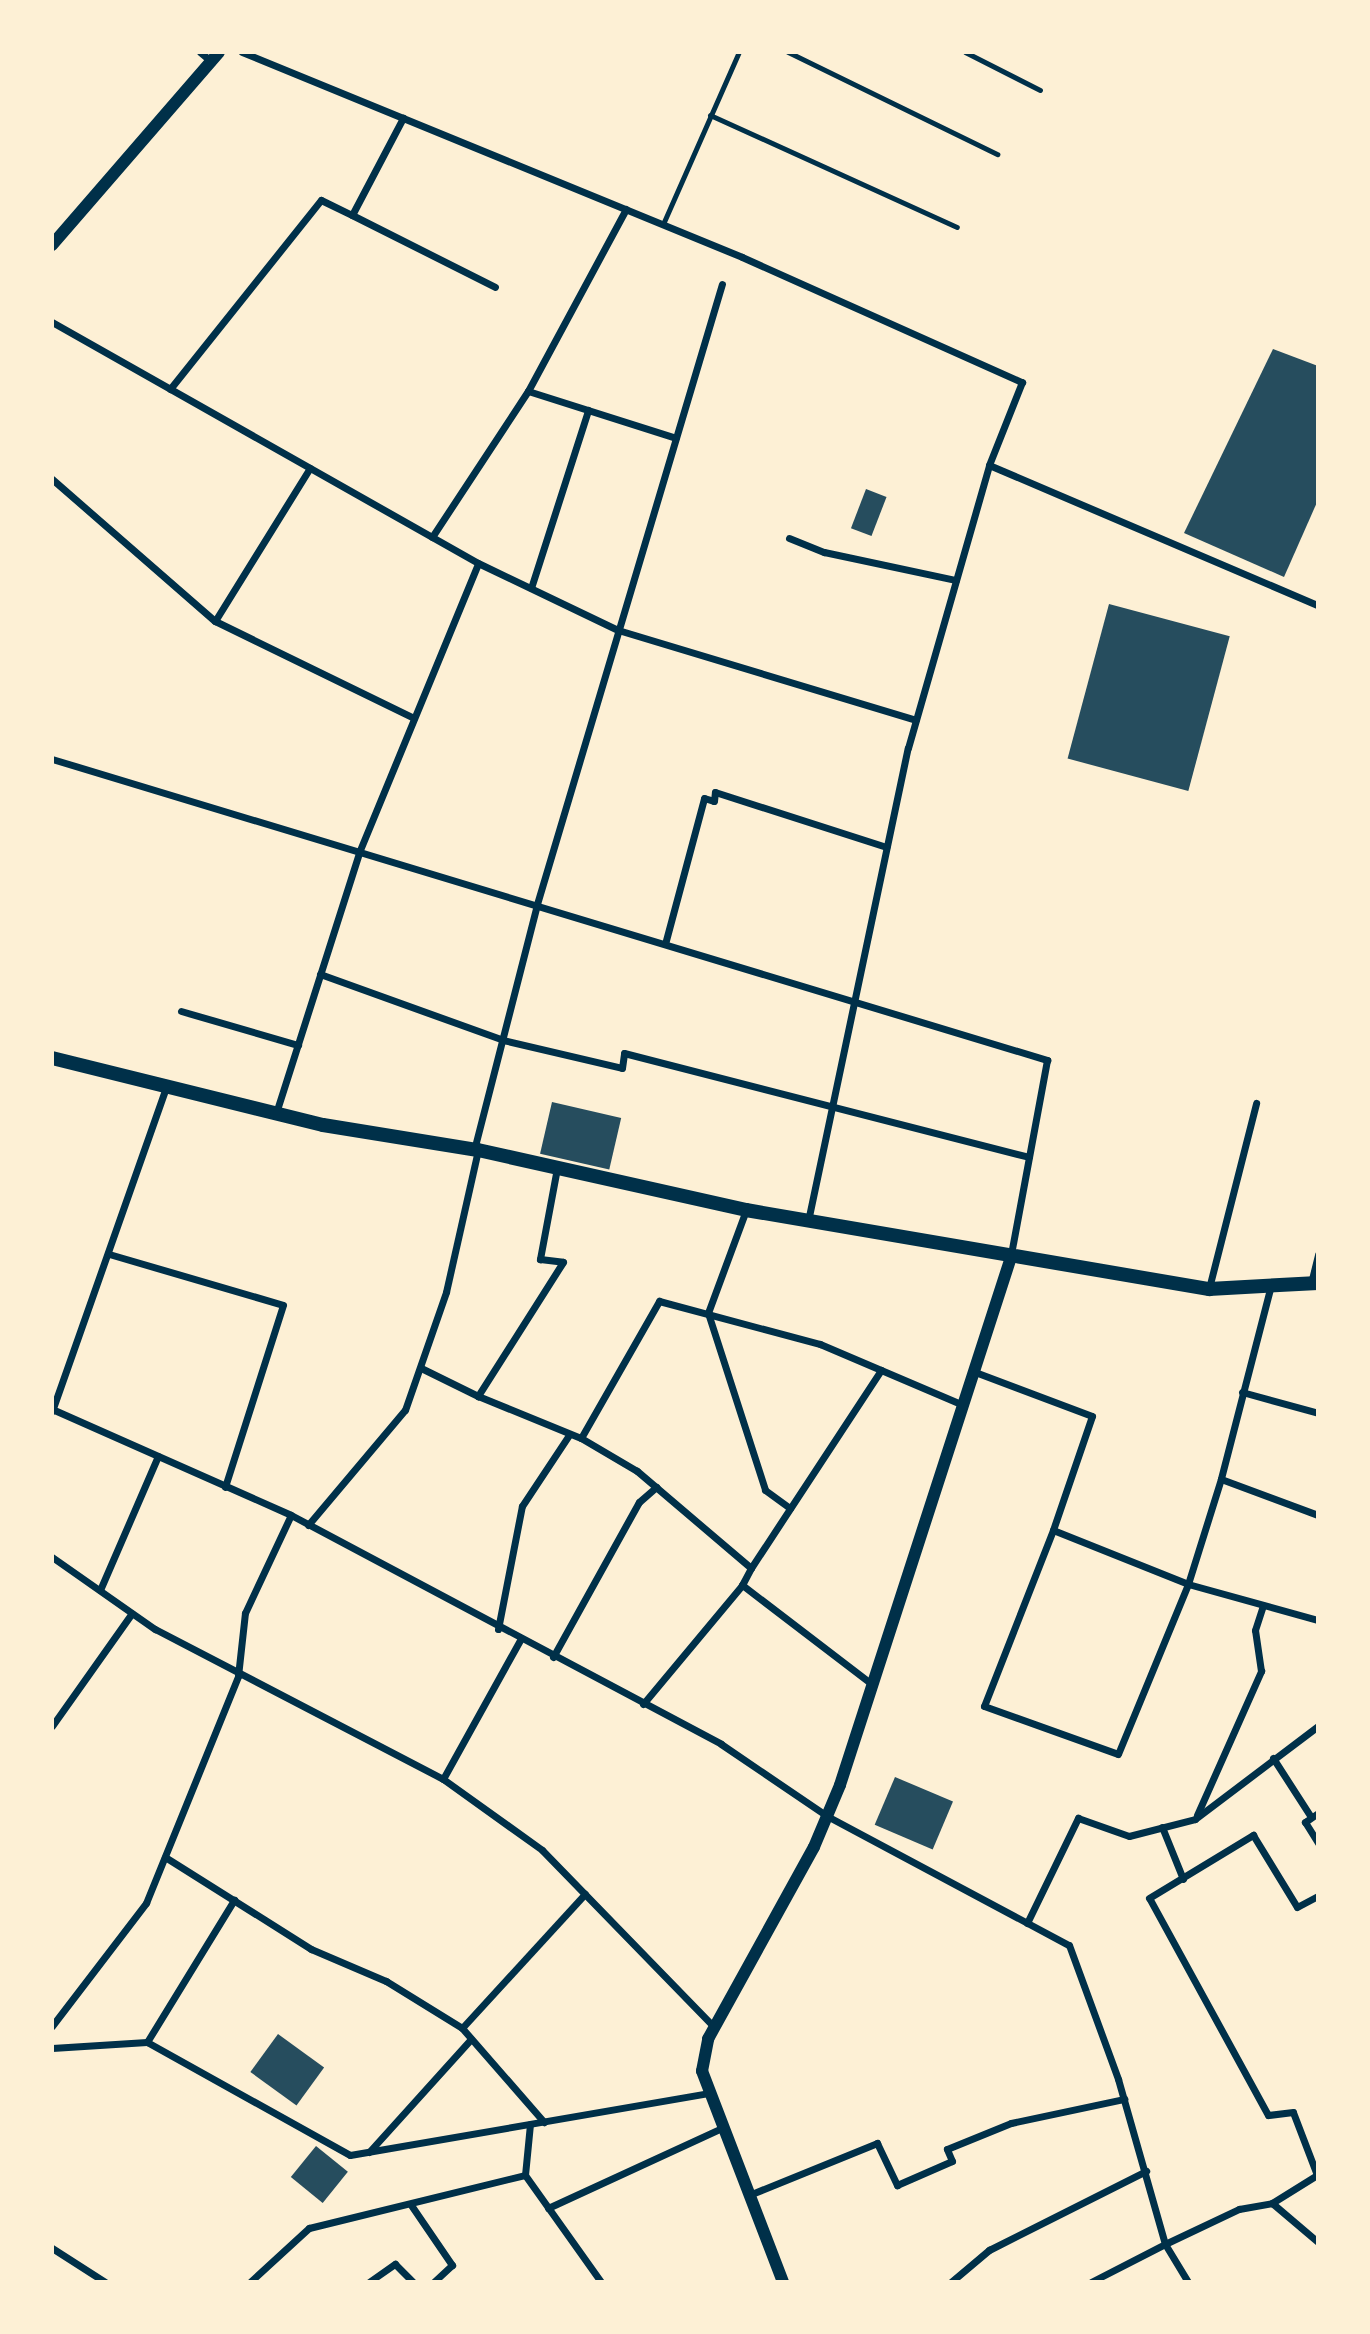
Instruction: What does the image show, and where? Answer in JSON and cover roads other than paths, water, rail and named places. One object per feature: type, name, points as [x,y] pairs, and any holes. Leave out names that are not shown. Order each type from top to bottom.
[{"type":"main road","points":[[52,1058],[276,1113],[476,1150],[746,1210],[1209,1289],[1314,1283]]},
{"type":"street","points":[[52,245],[215,57],[200,52]]},
{"type":"street","points":[[242,52],[663,225],[1022,382],[989,465],[916,720],[851,1001],[808,1221]]},
{"type":"street","points":[[352,215],[403,118]]},
{"type":"street","points":[[170,388],[321,200],[495,287]]},
{"type":"street","points":[[432,537],[528,391],[625,209]]},
{"type":"street","points":[[308,1525],[405,1410],[421,1368],[446,1292],[476,1150],[537,904],[722,284]]},
{"type":"street","points":[[52,322],[478,563],[618,630],[916,720]]},
{"type":"street","points":[[528,391],[676,438]]},
{"type":"street","points":[[531,589],[588,410]]},
{"type":"street","points":[[989,465],[1318,605]]},
{"type":"street","points":[[215,621],[310,468]]},
{"type":"street","points":[[52,479],[215,621],[414,718]]},
{"type":"street","points":[[789,538],[824,552],[956,580]]},
{"type":"street","points":[[276,1113],[360,850],[478,563]]},
{"type":"street","points":[[52,759],[1047,1060],[1010,1257],[873,1685],[827,1815],[714,2027],[702,2071],[754,2193],[783,2281]]},
{"type":"street","points":[[665,944],[704,798],[714,801],[715,792],[886,847]]},
{"type":"street","points":[[320,974],[503,1040],[622,1068],[624,1054],[1029,1157]]},
{"type":"street","points":[[181,1011],[298,1045]]},
{"type":"street","points":[[166,1086],[53,1410],[291,1515],[498,1629],[721,1744],[827,1815],[1069,1945],[1081,1966],[1124,2099],[1165,2244],[1188,2281]]},
{"type":"street","points":[[1209,1289],[1256,1103]]},
{"type":"street","points":[[478,1396],[563,1262],[540,1259],[557,1167]]},
{"type":"street","points":[[746,1210],[708,1314],[765,1490],[790,1508]]},
{"type":"street","points":[[109,1254],[283,1305],[225,1486]]},
{"type":"street","points":[[1314,1283],[1318,1254]]},
{"type":"street","points":[[975,1372],[1092,1416],[1053,1530],[984,1706],[1118,1754],[1188,1584],[1221,1479],[1271,1285]]},
{"type":"street","points":[[581,1438],[659,1301],[820,1344],[964,1405]]},
{"type":"street","points":[[421,1368],[478,1396],[581,1438],[656,1487],[751,1568]]},
{"type":"street","points":[[643,1703],[742,1585],[881,1370]]},
{"type":"street","points":[[1242,1392],[1318,1413]]},
{"type":"street","points":[[498,1629],[522,1506],[569,1435]]},
{"type":"street","points":[[100,1590],[158,1456]]},
{"type":"street","points":[[1221,1479],[1318,1515]]},
{"type":"street","points":[[553,1657],[639,1502],[656,1487]]},
{"type":"street","points":[[52,2026],[146,1903],[238,1676],[245,1613],[291,1515]]},
{"type":"street","points":[[1053,1530],[1188,1584],[1318,1620]]},
{"type":"street","points":[[52,1557],[132,1613],[238,1676],[443,1779],[542,1850],[714,2027]]},
{"type":"street","points":[[742,1585],[873,1685]]},
{"type":"street","points":[[1195,1819],[1261,1671],[1255,1630],[1264,1605]]},
{"type":"street","points":[[52,1726],[132,1613]]},
{"type":"street","points":[[443,1779],[520,1640]]},
{"type":"street","points":[[1027,1923],[1078,1818],[1129,1836],[1195,1819],[1318,1726]]},
{"type":"street","points":[[1273,1758],[1314,1815],[1305,1822],[1318,1843]]},
{"type":"street","points":[[1162,1827],[1184,1879]]},
{"type":"street","points":[[1091,2281],[1239,2209],[1272,2203],[1317,2175],[1293,2112],[1268,2115],[1149,1898],[1253,1835],[1297,1907],[1318,1896]]},
{"type":"street","points":[[165,1857],[234,1900],[462,2028],[544,2122]]},
{"type":"street","points":[[462,2028],[585,1894]]},
{"type":"street","points":[[147,2042],[234,1900]]},
{"type":"street","points":[[369,2152],[471,2039]]},
{"type":"street","points":[[52,2048],[147,2042],[350,2155],[710,2092]]},
{"type":"street","points":[[754,2193],[877,2143],[897,2185],[952,2161],[947,2149],[1011,2123],[1124,2099]]},
{"type":"street","points":[[530,2124],[525,2175],[601,2281]]},
{"type":"street","points":[[548,2208],[725,2127]]},
{"type":"street","points":[[951,2281],[989,2250],[1146,2171]]},
{"type":"street","points":[[250,2281],[309,2228],[525,2175]]},
{"type":"street","points":[[1272,2203],[1318,2242]]},
{"type":"street","points":[[411,2205],[452,2265],[434,2281]]},
{"type":"street","points":[[52,2248],[105,2281]]},
{"type":"street","points":[[369,2281],[395,2264],[413,2281]]},
{"type":"lane","points":[[663,225],[739,52]]},
{"type":"lane","points":[[788,52],[997,154]]},
{"type":"lane","points":[[965,52],[1040,89]]},
{"type":"lane","points":[[710,115],[957,227]]}]
